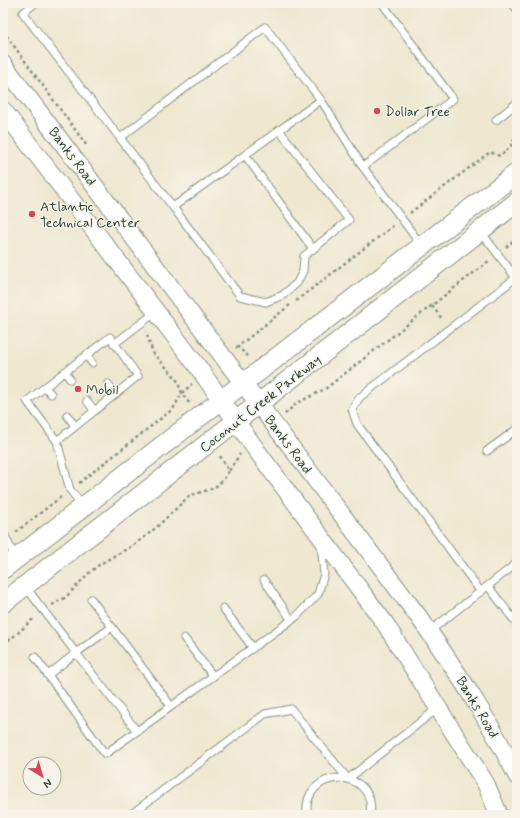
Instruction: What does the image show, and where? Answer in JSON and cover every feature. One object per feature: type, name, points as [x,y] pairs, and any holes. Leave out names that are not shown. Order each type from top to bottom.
[{"type":"main road","name":"Coconut Creek Parkway","points":[[10,564],[517,173]]},
{"type":"main road","name":"Coconut Creek Parkway","points":[[3,603],[517,202]]},
{"type":"street","name":"Banks Road","points":[[3,64],[430,632],[455,668],[482,712],[517,776]]},
{"type":"street","name":"Banks Road","points":[[3,110],[156,312],[384,622],[486,784],[499,815]]},
{"type":"lane","points":[[34,3],[23,13],[240,296],[266,302],[283,295],[297,283],[303,270],[304,256],[349,220],[279,130]]},
{"type":"lane","points":[[363,167],[453,99],[382,3]]},
{"type":"lane","points":[[512,3],[517,9]]},
{"type":"lane","points":[[120,138],[265,27],[321,100],[363,167],[422,246]]},
{"type":"lane","points":[[173,208],[321,100]]},
{"type":"lane","points":[[496,120],[517,104]]},
{"type":"lane","points":[[245,155],[314,249]]},
{"type":"lane","points":[[480,231],[516,278],[360,397],[352,409],[357,424],[481,592]]},
{"type":"lane","points":[[114,344],[156,312]]},
{"type":"lane","points":[[57,441],[138,376],[110,337],[27,401],[57,441],[70,490],[83,507]]},
{"type":"lane","points":[[86,355],[92,363]]},
{"type":"lane","points":[[65,372],[70,379]]},
{"type":"lane","points":[[108,384],[116,394]]},
{"type":"lane","points":[[46,387],[51,394]]},
{"type":"lane","points":[[87,401],[94,410]]},
{"type":"lane","points":[[67,416],[75,426]]},
{"type":"lane","points":[[487,451],[517,429]]},
{"type":"lane","points":[[3,532],[7,540],[10,564]]},
{"type":"lane","points":[[35,657],[104,754],[297,616],[318,594],[324,574],[320,536]]},
{"type":"lane","points":[[430,632],[517,563]]},
{"type":"lane","points":[[264,580],[292,619]]},
{"type":"lane","points":[[25,586],[137,731]]},
{"type":"lane","points":[[488,586],[517,624]]},
{"type":"lane","points":[[91,599],[172,706]]},
{"type":"lane","points":[[223,608],[252,648]]},
{"type":"lane","points":[[48,675],[112,627]]},
{"type":"lane","points":[[184,638],[213,676]]},
{"type":"lane","points":[[348,779],[438,707]]},
{"type":"lane","points":[[130,815],[265,714],[291,709],[348,779]]},
{"type":"lane","points":[[307,815],[308,800],[311,793],[317,786],[324,781],[340,777],[356,782],[365,790],[370,802],[372,813]]},
{"type":"path","points":[[223,357],[490,152],[500,156],[511,147],[512,141],[517,137]]},
{"type":"path","points":[[273,423],[297,403],[325,389],[517,238]]},
{"type":"path","points":[[432,306],[450,328]]},
{"type":"path","points":[[7,540],[173,408],[182,393]]},
{"type":"path","points":[[3,644],[17,634],[43,610],[66,597],[89,573],[100,564],[132,546],[146,536],[189,496],[214,488],[224,479],[229,471]]},
{"type":"place","name":"Dollar Tree","points":[[377,111]]},
{"type":"place","name":"Atlantic Technical Center","points":[[32,214]]},
{"type":"place","name":"Mobil","points":[[78,389]]}]
